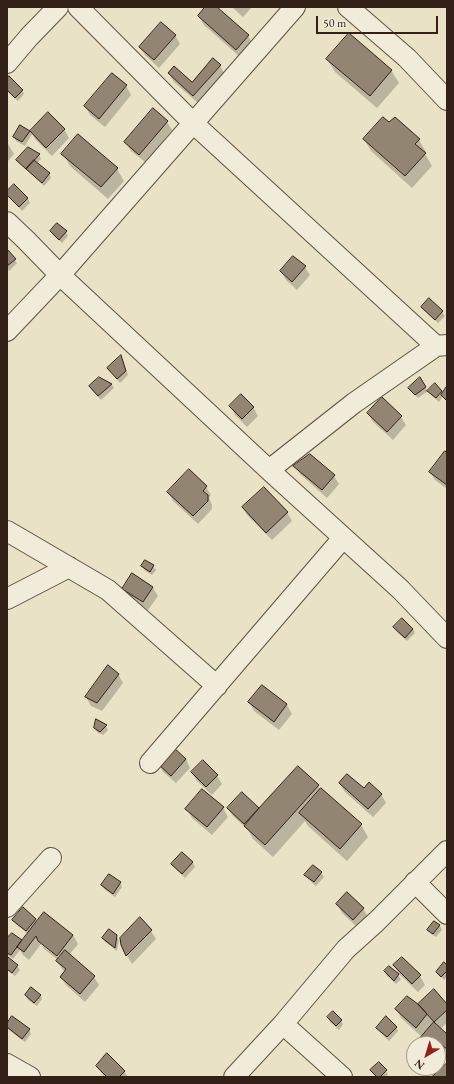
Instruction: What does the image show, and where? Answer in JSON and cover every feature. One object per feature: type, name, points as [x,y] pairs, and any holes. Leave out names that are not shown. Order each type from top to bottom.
[{"type":"street","points":[[7,63],[29,37],[58,7]]},
{"type":"street","points":[[78,7],[193,123],[441,346],[354,403],[269,470]]},
{"type":"street","points":[[7,331],[60,275],[296,7]]},
{"type":"street","points":[[348,7],[407,58],[447,100]]},
{"type":"street","points":[[7,222],[60,275],[269,470],[400,589],[447,638]]},
{"type":"street","points":[[7,531],[108,590],[217,686]]},
{"type":"street","points":[[150,763],[344,538]]},
{"type":"street","points":[[7,599],[69,567]]},
{"type":"street","points":[[234,1077],[283,1024],[346,949],[376,922],[447,851]]},
{"type":"street","points":[[7,907],[51,858]]},
{"type":"street","points":[[415,882],[447,914]]},
{"type":"street","points":[[283,1024],[342,1077]]},
{"type":"street","points":[[7,1064],[30,1077]]},
{"type":"building","points":[[205,7],[217,7],[249,35],[236,50],[198,16]]},
{"type":"building","points":[[161,22],[176,35],[154,60],[139,47]]},
{"type":"building","points":[[349,33],[392,70],[370,96],[326,59]]},
{"type":"building","points":[[213,58],[221,65],[193,96],[168,73],[174,66],[192,82]]},
{"type":"building","points":[[112,73],[127,85],[99,119],[84,106]]},
{"type":"building","points":[[9,76],[23,90],[15,98],[7,90],[7,79]]},
{"type":"building","points":[[153,108],[168,121],[139,155],[124,142]]},
{"type":"building","points":[[48,112],[65,129],[46,148],[30,131]]},
{"type":"building","points":[[383,117],[389,122],[395,117],[420,139],[415,144],[426,153],[405,176],[363,139]]},
{"type":"building","points":[[20,125],[30,131],[22,142],[13,137]]},
{"type":"building","points":[[78,134],[118,168],[101,187],[61,154]]},
{"type":"building","points":[[28,147],[40,154],[26,169],[16,160]]},
{"type":"building","points":[[34,160],[50,173],[42,183],[26,169]]},
{"type":"building","points":[[14,184],[28,198],[19,207],[7,195],[7,191]]},
{"type":"building","points":[[57,223],[67,231],[59,240],[50,231]]},
{"type":"building","points":[[7,249],[16,259],[7,266]]},
{"type":"building","points":[[293,256],[306,266],[292,282],[280,271]]},
{"type":"building","points":[[429,298],[443,311],[435,320],[421,307]]},
{"type":"building","points":[[121,355],[126,371],[117,379],[107,368]]},
{"type":"building","points":[[99,377],[112,384],[98,396],[89,386]]},
{"type":"building","points":[[420,377],[426,387],[415,395],[408,388]]},
{"type":"building","points":[[435,383],[442,391],[436,398],[427,391]]},
{"type":"building","points":[[447,386],[447,401],[441,395]]},
{"type":"building","points":[[241,394],[254,407],[242,419],[229,406]]},
{"type":"building","points":[[382,397],[402,416],[387,432],[367,413]]},
{"type":"building","points":[[445,451],[447,453],[447,485],[429,472]]},
{"type":"building","points":[[310,454],[335,475],[322,490],[293,466]]},
{"type":"building","points":[[189,469],[207,486],[203,491],[208,495],[208,501],[193,516],[167,492]]},
{"type":"building","points":[[264,487],[288,512],[266,533],[242,507]]},
{"type":"building","points":[[145,560],[154,565],[150,572],[141,566]]},
{"type":"building","points":[[132,573],[153,587],[143,602],[122,589]]},
{"type":"building","points":[[402,618],[413,629],[405,638],[393,627]]},
{"type":"building","points":[[108,665],[119,674],[97,703],[85,697]]},
{"type":"building","points":[[262,685],[287,704],[274,722],[248,702]]},
{"type":"building","points":[[96,719],[107,725],[100,732],[94,728]]},
{"type":"building","points":[[172,746],[186,759],[171,776],[157,763]]},
{"type":"building","points":[[203,760],[218,775],[206,787],[191,772]]},
{"type":"building","points":[[298,766],[319,785],[265,845],[244,826]]},
{"type":"building","points":[[347,774],[364,788],[369,782],[382,794],[368,809],[339,783]]},
{"type":"building","points":[[321,788],[362,824],[340,849],[299,813]]},
{"type":"building","points":[[202,789],[224,807],[207,827],[185,809]]},
{"type":"building","points":[[242,792],[259,808],[244,824],[227,808]]},
{"type":"building","points":[[182,852],[193,862],[182,874],[171,864]]},
{"type":"building","points":[[313,865],[322,872],[314,882],[304,875]]},
{"type":"building","points":[[109,874],[121,882],[113,894],[101,885]]},
{"type":"building","points":[[347,892],[364,908],[353,920],[336,904]]},
{"type":"building","points":[[23,907],[36,919],[26,931],[12,920]]},
{"type":"building","points":[[44,912],[73,935],[57,956],[38,941],[36,936],[24,952],[17,947]]},
{"type":"building","points":[[140,917],[152,930],[126,956],[121,945],[120,938]]},
{"type":"building","points":[[434,921],[440,925],[433,934],[427,930]]},
{"type":"building","points":[[109,929],[117,935],[115,948],[102,938]]},
{"type":"building","points":[[12,933],[22,940],[11,955],[7,953],[7,938]]},
{"type":"building","points":[[65,950],[95,976],[80,994],[60,977],[66,969],[56,961]]},
{"type":"building","points":[[8,957],[18,965],[12,973],[7,969]]},
{"type":"building","points":[[402,957],[421,975],[412,984],[393,965]]},
{"type":"building","points":[[444,962],[447,965],[447,971],[441,977],[436,972]]},
{"type":"building","points":[[389,966],[399,974],[394,981],[384,971]]},
{"type":"building","points":[[31,987],[41,995],[34,1003],[25,995]]},
{"type":"building","points":[[434,989],[447,1004],[447,1010],[434,1022],[418,1004]]},
{"type":"building","points":[[407,996],[418,1004],[427,1014],[416,1028],[395,1009]]},
{"type":"building","points":[[333,1011],[342,1020],[336,1026],[327,1017]]},
{"type":"building","points":[[12,1016],[30,1029],[22,1039],[7,1027],[7,1023]]},
{"type":"building","points":[[386,1016],[397,1027],[387,1037],[376,1028]]},
{"type":"building","points":[[434,1022],[447,1034],[447,1049],[446,1036],[422,1036]]},
{"type":"building","points":[[107,1053],[125,1071],[119,1077],[107,1077],[96,1066]]},
{"type":"building","points":[[379,1062],[387,1070],[380,1077],[377,1077],[370,1070]]},
{"type":"building","points":[[447,1063],[447,1077],[432,1077],[446,1076]]}]
